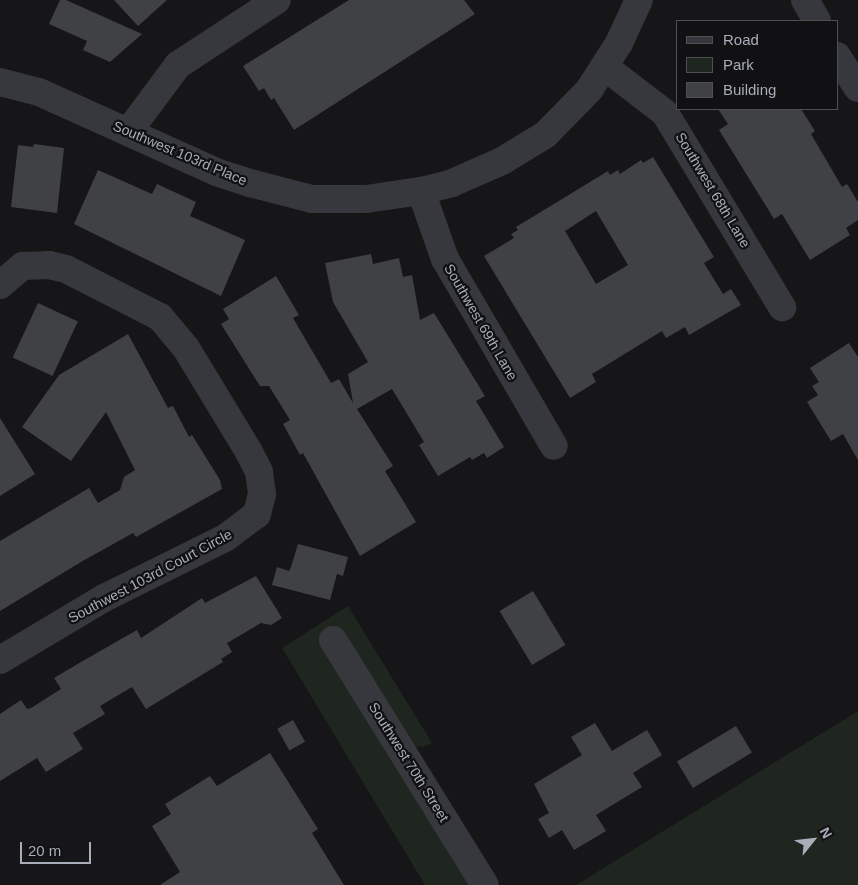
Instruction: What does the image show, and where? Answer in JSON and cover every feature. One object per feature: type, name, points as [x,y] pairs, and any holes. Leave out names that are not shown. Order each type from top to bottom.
[{"type":"street","points":[[128,132],[178,65],[277,0]]},
{"type":"street","name":"Southwest 103rd Place","points":[[0,82],[39,92],[216,172],[285,193],[340,200],[421,192],[452,183],[530,146],[574,108],[605,67],[640,0]]},
{"type":"street","points":[[805,0],[816,20]]},
{"type":"street","points":[[838,58],[858,88]]},
{"type":"street","name":"Southwest 68th Lane","points":[[605,67],[652,100],[674,126],[782,307]]},
{"type":"street","name":"Southwest 69th Lane","points":[[421,192],[445,259],[554,446]]},
{"type":"street","name":"Southwest 103rd Court Circle","points":[[0,285],[23,266],[49,265],[66,269],[160,317],[186,348],[249,452],[259,472],[262,494],[257,514],[225,538],[104,598],[0,660]]},
{"type":"street","name":"Southwest 70th Street","points":[[334,640],[484,885]]},
{"type":"green space","points":[[348,606],[432,743],[423,747],[414,746],[474,885],[425,885],[282,648]]},
{"type":"green space","points":[[858,711],[858,885],[576,885]]},
{"type":"building","points":[[60,0],[66,0],[142,34],[110,62],[83,50],[87,41],[49,24]]},
{"type":"building","points":[[114,0],[167,0],[138,26]]},
{"type":"building","points":[[349,0],[464,0],[475,14],[294,130],[274,98],[271,100],[264,88],[259,91],[243,66]]},
{"type":"building","points":[[719,110],[802,110],[815,131],[811,134],[842,187],[847,184],[858,202],[858,220],[846,228],[850,235],[810,260],[782,214],[774,219],[719,130],[728,124]]},
{"type":"building","points":[[34,144],[64,148],[57,213],[11,207],[18,145],[33,147]]},
{"type":"building","points":[[653,157],[714,257],[704,263],[723,294],[731,289],[741,305],[689,335],[685,327],[666,338],[662,331],[592,374],[596,382],[570,398],[484,256],[514,238],[511,234],[518,230],[516,227],[608,171],[610,175],[618,170],[620,174],[641,160],[643,163]],"holes":[[[596,211],[628,265],[596,284],[565,231]]]},
{"type":"building","points":[[98,170],[152,194],[157,184],[196,202],[190,216],[245,240],[221,296],[74,224]]},
{"type":"building","points":[[371,254],[373,264],[399,258],[403,277],[412,275],[420,320],[434,313],[485,396],[476,401],[504,447],[487,458],[484,453],[472,460],[470,457],[438,476],[419,445],[424,442],[392,389],[357,409],[393,466],[385,471],[416,522],[360,556],[303,453],[300,455],[283,424],[290,420],[269,386],[260,386],[221,324],[229,319],[223,309],[276,276],[299,315],[293,318],[331,383],[339,379],[353,403],[348,374],[368,362],[333,302],[325,263]]},
{"type":"building","points":[[38,303],[78,322],[53,376],[13,357]]},
{"type":"building","points":[[128,334],[168,408],[173,406],[189,437],[192,435],[220,480],[222,489],[136,537],[133,533],[0,611],[0,541],[89,488],[98,503],[120,490],[124,477],[135,470],[106,412],[71,461],[22,427],[59,375]]},
{"type":"building","points":[[849,343],[858,357],[858,460],[843,434],[831,441],[807,402],[818,395],[812,386],[819,382],[810,368]]},
{"type":"building","points":[[0,418],[35,474],[0,496]]},
{"type":"building","points":[[298,544],[348,557],[343,576],[337,574],[330,600],[272,585],[277,567],[289,571]]},
{"type":"building","points":[[256,576],[282,618],[271,625],[261,623],[227,643],[232,652],[221,659],[223,662],[146,709],[132,687],[100,706],[105,714],[73,733],[83,749],[46,772],[37,758],[0,781],[0,714],[21,700],[27,709],[31,708],[61,689],[54,678],[81,662],[137,630],[141,638],[202,598],[205,603]]},
{"type":"building","points":[[533,591],[565,645],[532,665],[500,611]]},
{"type":"building","points":[[293,720],[305,742],[289,751],[277,729]]},
{"type":"building","points":[[595,723],[612,751],[647,730],[662,755],[633,773],[642,787],[596,815],[606,831],[574,850],[562,830],[549,838],[538,819],[549,813],[534,784],[582,755],[571,737]]},
{"type":"building","points":[[736,726],[752,753],[693,788],[677,762]]},
{"type":"building","points":[[270,753],[318,829],[312,833],[344,885],[160,885],[180,872],[152,826],[171,814],[165,804],[210,776],[217,786]]}]
